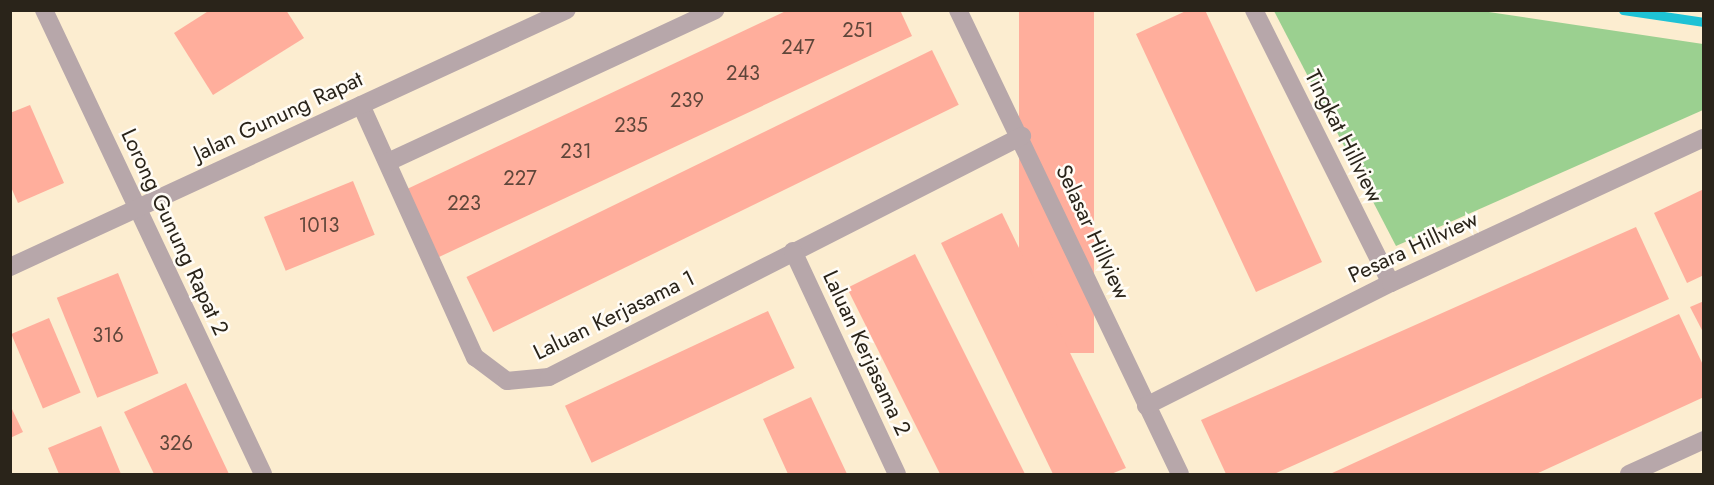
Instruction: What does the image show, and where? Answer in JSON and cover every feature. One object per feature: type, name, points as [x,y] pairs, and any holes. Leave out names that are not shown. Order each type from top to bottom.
[{"type":"street","name":"Lorong Gunung Rapat 2","points":[[44,10],[263,474]]},
{"type":"street","name":"Jalan Gunung Rapat","points":[[10,267],[567,10]]},
{"type":"street","points":[[388,162],[715,10]]},
{"type":"street","name":"Selasar Hillview","points":[[958,10],[1022,136],[1146,406],[1180,474]]},
{"type":"street","name":"Tingkat Hillview","points":[[1254,10],[1391,283]]},
{"type":"street","name":"Laluan Kerjasama 1","points":[[361,105],[475,357],[507,381],[549,377],[1022,136]]},
{"type":"street","name":"Pesara Hillview","points":[[1146,406],[1391,283],[1704,138]]},
{"type":"street","name":"Laluan Kerjasama 2","points":[[793,251],[897,474]]},
{"type":"street","points":[[1629,474],[1704,440]]},
{"type":"green space","points":[[1274,11],[1482,11],[1703,44],[1703,110],[1396,246]]},
{"type":"building","points":[[210,10],[286,10],[304,38],[213,95],[174,33]]},
{"type":"building","points":[[788,10],[900,10],[912,36],[439,257],[407,189]]},
{"type":"building","points":[[1019,10],[1094,10],[1094,353],[1019,353]]},
{"type":"building","points":[[1188,10],[1205,10],[1322,262],[1256,292],[1136,34]]},
{"type":"building","points":[[932,50],[959,105],[493,332],[466,277]]},
{"type":"building","points":[[30,105],[64,183],[18,203],[10,185],[10,113]]},
{"type":"building","points":[[353,181],[375,235],[286,271],[264,217]]},
{"type":"building","points":[[1704,189],[1704,275],[1687,283],[1654,213]]},
{"type":"building","points":[[1002,213],[1126,468],[1111,474],[1053,474],[941,243]]},
{"type":"building","points":[[1636,227],[1669,299],[1274,474],[1226,474],[1201,420]]},
{"type":"building","points":[[915,254],[1025,474],[940,474],[847,288]]},
{"type":"building","points":[[118,273],[158,373],[97,398],[57,298]]},
{"type":"building","points":[[1704,301],[1704,334],[1690,307]]},
{"type":"building","points":[[768,311],[795,368],[592,463],[565,406]]},
{"type":"building","points":[[1679,314],[1704,367],[1704,397],[1536,474],[1330,474]]},
{"type":"building","points":[[49,318],[81,393],[43,409],[11,334]]},
{"type":"building","points":[[186,383],[229,474],[154,474],[124,412]]},
{"type":"building","points":[[811,397],[847,474],[788,474],[763,419]]},
{"type":"building","points":[[10,405],[23,432],[10,438]]},
{"type":"building","points":[[101,426],[121,474],[59,474],[48,448]]},
{"type":"waterway","points":[[1623,10],[1704,22]]}]
